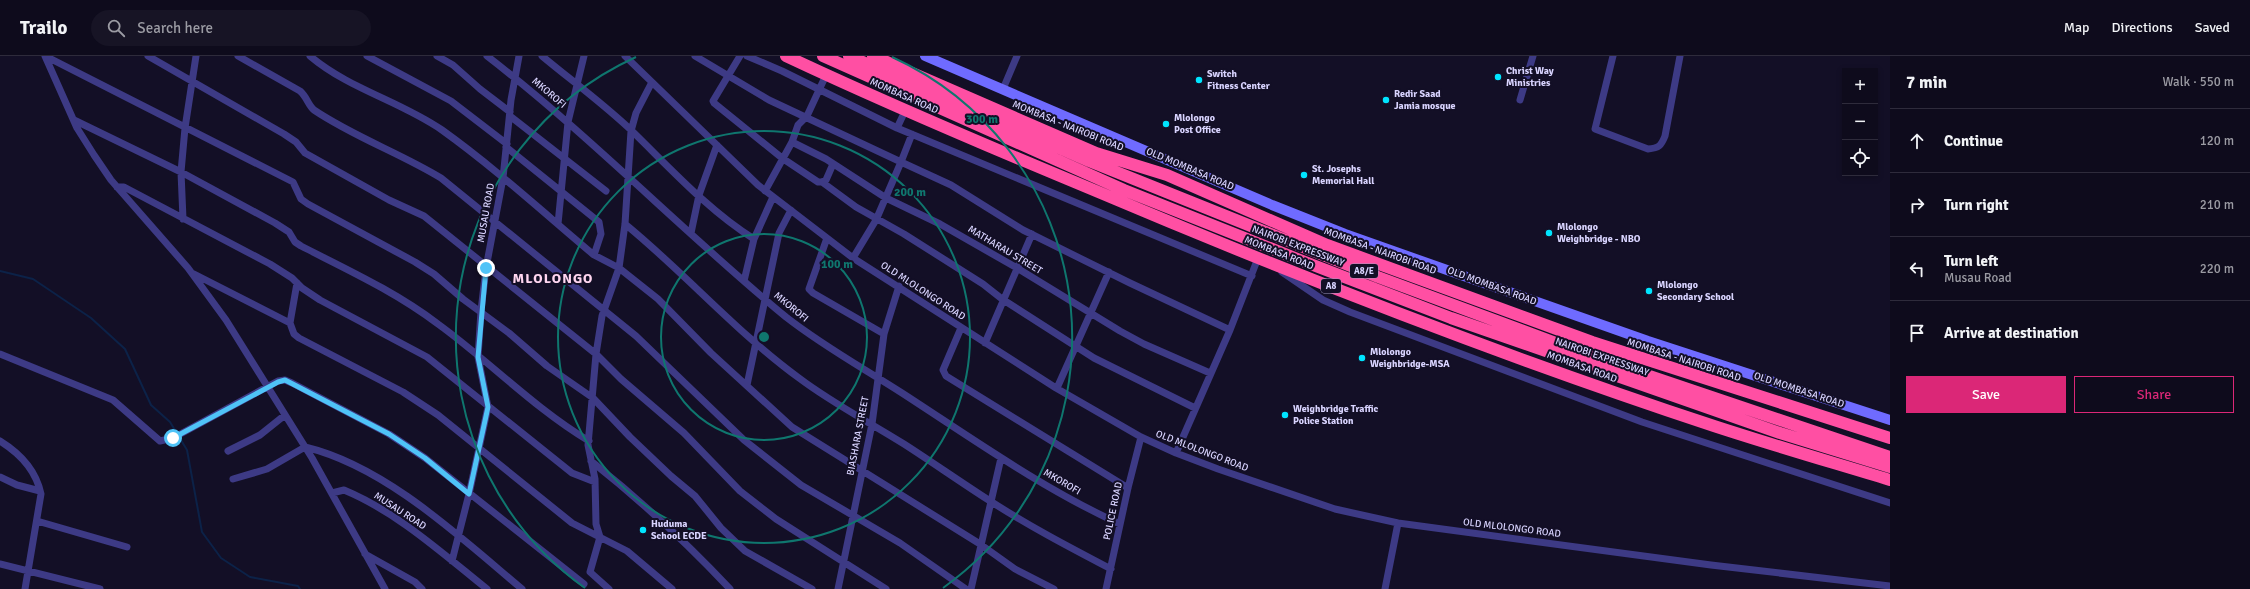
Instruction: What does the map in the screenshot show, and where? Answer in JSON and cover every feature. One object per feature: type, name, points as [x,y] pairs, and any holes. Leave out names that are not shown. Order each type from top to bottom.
[{"type":"highway","name":"MOMBASA ROAD","points":[[786,56],[993,149],[1263,260],[1473,341],[1708,424],[1890,480]]},
{"type":"highway","name":"NAIROBI EXPRESSWAY","points":[[823,56],[1124,190],[1300,260],[1451,318],[1780,433],[1890,467]]},
{"type":"highway","name":"NAIROBI EXPRESSWAY","points":[[849,56],[1089,161],[1378,277],[1596,358],[1890,457]]},
{"type":"highway","name":"MOMBASA - NAIROBI ROAD","points":[[873,56],[1096,153],[1167,175],[1327,245],[1592,342],[1890,438]]},
{"type":"street","points":[[148,56],[284,134],[296,142],[304,153],[389,200],[424,216],[479,260],[486,268],[596,354],[621,379],[684,433],[740,491],[776,519],[886,589]]},
{"type":"street","points":[[183,219],[181,172],[185,128],[196,56]]},
{"type":"street","points":[[238,56],[300,91],[306,96],[312,108],[345,129],[419,164],[441,178],[496,221],[636,336],[744,440],[801,485],[900,543],[966,589]]},
{"type":"street","points":[[310,56],[327,69],[441,130],[503,178],[594,255],[619,268],[658,299],[711,354],[748,385],[770,408],[792,427],[980,544],[1015,569],[1054,589]]},
{"type":"street","points":[[367,56],[451,101],[599,222],[601,234],[594,255]]},
{"type":"street","points":[[437,56],[453,65],[510,114],[606,191]]},
{"type":"street","name":"MKOROFI","points":[[487,56],[516,78],[568,122],[744,281],[828,349],[878,377],[1001,458],[1097,514],[1120,524]]},
{"type":"street","name":"MUSAU ROAD","points":[[452,561],[469,494],[488,407],[478,357],[481,311],[486,268],[503,178],[510,114],[519,56]]},
{"type":"street","points":[[542,56],[631,131],[699,195],[743,232],[754,239]]},
{"type":"street","points":[[558,224],[568,122],[584,56]]},
{"type":"street","name":"OLD MLOLONGO ROAD","points":[[625,56],[633,59],[652,82],[765,191],[853,258],[1057,388],[1141,437],[1176,453],[1218,469],[1335,508],[1398,523],[1711,565],[1890,586]]},
{"type":"street","points":[[695,56],[769,100],[807,116],[951,185],[1007,222],[1230,330]]},
{"type":"street","points":[[740,56],[713,101],[782,158],[818,182],[822,182],[876,220],[904,234],[983,284],[1076,346],[1114,369],[1195,408]]},
{"type":"street","points":[[747,56],[896,128],[1252,276]]},
{"type":"street","name":"OLD MOMBASA ROAD","points":[[925,56],[1272,205],[1345,234],[1648,341],[1890,420]]},
{"type":"street","points":[[1003,89],[1017,56]]},
{"type":"street","points":[[1520,100],[1533,56]]},
{"type":"street","points":[[1613,56],[1595,130],[1648,149],[1658,148],[1662,144],[1665,136],[1680,56]]},
{"type":"street","points":[[47,57],[74,120],[94,155],[117,187],[192,273],[226,320],[305,447],[386,589]]},
{"type":"street","points":[[47,57],[293,182],[301,199],[308,204],[415,262],[481,311],[547,366],[594,398],[630,437],[694,496],[721,528],[744,551],[812,589]]},
{"type":"street","points":[[765,191],[792,142],[798,125],[807,116],[826,75]]},
{"type":"street","points":[[0,354],[113,400],[160,441],[173,438],[268,389],[278,382],[285,380],[389,434],[425,458],[469,494],[530,540],[584,587],[590,572],[600,536],[596,524],[595,482],[589,441],[594,398],[596,354],[604,310],[619,268],[625,224],[631,131],[636,113],[652,82]]},
{"type":"street","points":[[896,128],[906,109]]},
{"type":"street","points":[[74,120],[181,172],[275,223],[289,232],[295,242],[301,246],[410,304],[439,324],[550,415],[589,441]]},
{"type":"street","points":[[853,258],[876,220],[912,134]]},
{"type":"street","name":"MATHARAU STREET","points":[[792,142],[833,164],[886,198],[940,224],[1017,268],[1144,344],[1210,373]]},
{"type":"street","points":[[691,233],[699,195],[717,145]]},
{"type":"street","points":[[822,182],[826,180],[833,164]]},
{"type":"street","points":[[117,187],[124,187],[270,264],[292,278],[320,300],[427,357],[572,473],[595,482]]},
{"type":"street","points":[[744,281],[754,239],[773,197]]},
{"type":"street","points":[[748,385],[779,233],[791,210]]},
{"type":"street","points":[[625,224],[656,249],[676,271],[757,345],[799,378],[835,403],[872,424],[990,501],[1045,534],[1111,569]]},
{"type":"street","points":[[985,343],[1005,300],[1032,234]]},
{"type":"street","points":[[827,238],[810,289],[813,293],[884,334]]},
{"type":"street","points":[[1176,453],[1252,276],[1263,260],[1323,300],[1345,310],[1642,422],[1890,503]]},
{"type":"street","points":[[1057,388],[1109,272]]},
{"type":"street","points":[[192,273],[290,323]]},
{"type":"street","points":[[297,283],[290,323],[294,334],[403,392],[438,414],[572,523],[627,551],[672,589]]},
{"type":"street","name":"BIASHARA STREET","points":[[838,589],[852,515],[872,424],[884,334],[898,286]]},
{"type":"street","points":[[961,328],[943,370],[946,376],[1128,488]]},
{"type":"street","points":[[228,451],[260,435],[285,415]]},
{"type":"street","name":"POLICE ROAD","points":[[1106,589],[1128,488],[1141,437]]},
{"type":"street","points":[[0,440],[10,446],[33,469],[38,480],[40,491],[37,521],[25,589]]},
{"type":"street","points":[[233,479],[267,469],[305,447],[328,452],[380,480],[420,506],[522,589]]},
{"type":"street","points":[[970,589],[1001,458]]},
{"type":"street","points":[[591,461],[623,486],[680,538],[730,589]]},
{"type":"street","points":[[0,477],[17,485],[40,491]]},
{"type":"street","name":"MUSAU ROAD","points":[[332,493],[344,490],[356,495],[415,532],[487,589]]},
{"type":"street","points":[[37,521],[127,547]]},
{"type":"street","points":[[1385,589],[1398,523]]},
{"type":"street","points":[[365,554],[415,582],[422,589]]},
{"type":"street","points":[[0,564],[100,589]]},
{"type":"street","points":[[590,572],[609,589]]},
{"type":"waterway","points":[[0,271],[33,279],[91,318],[125,349],[151,405],[170,422],[187,450],[202,532],[221,558],[250,577],[298,586],[300,589]]},
{"type":"place","name":"Christ Way Ministries","points":[[1498,77]]},
{"type":"place","name":"Switch Fitness Center","points":[[1199,80]]},
{"type":"place","name":"Redir Saad Jamia mosque","points":[[1386,100]]},
{"type":"place","name":"Mlolongo Post Office","points":[[1166,124]]},
{"type":"place","name":"St. Josephs Memorial Hall","points":[[1304,175]]},
{"type":"place","name":"Mlolongo Weighbridge - NBO","points":[[1549,233]]},
{"type":"place","name":"Mlolongo Secondary School","points":[[1649,291]]},
{"type":"place","name":"Mlolongo Weighbridge-MSA","points":[[1362,358]]},
{"type":"place","name":"Weighbridge Traffic Police Station","points":[[1285,415]]},
{"type":"place","name":"Huduma School ECDE","points":[[643,530]]},
{"type":"district","name":"MLOLONGO","points":[[553,278]]},
{"type":"route","points":[[173,438],[268,389],[278,382],[285,380],[389,434],[425,458],[469,494],[488,407],[478,357],[486,268]]}]
